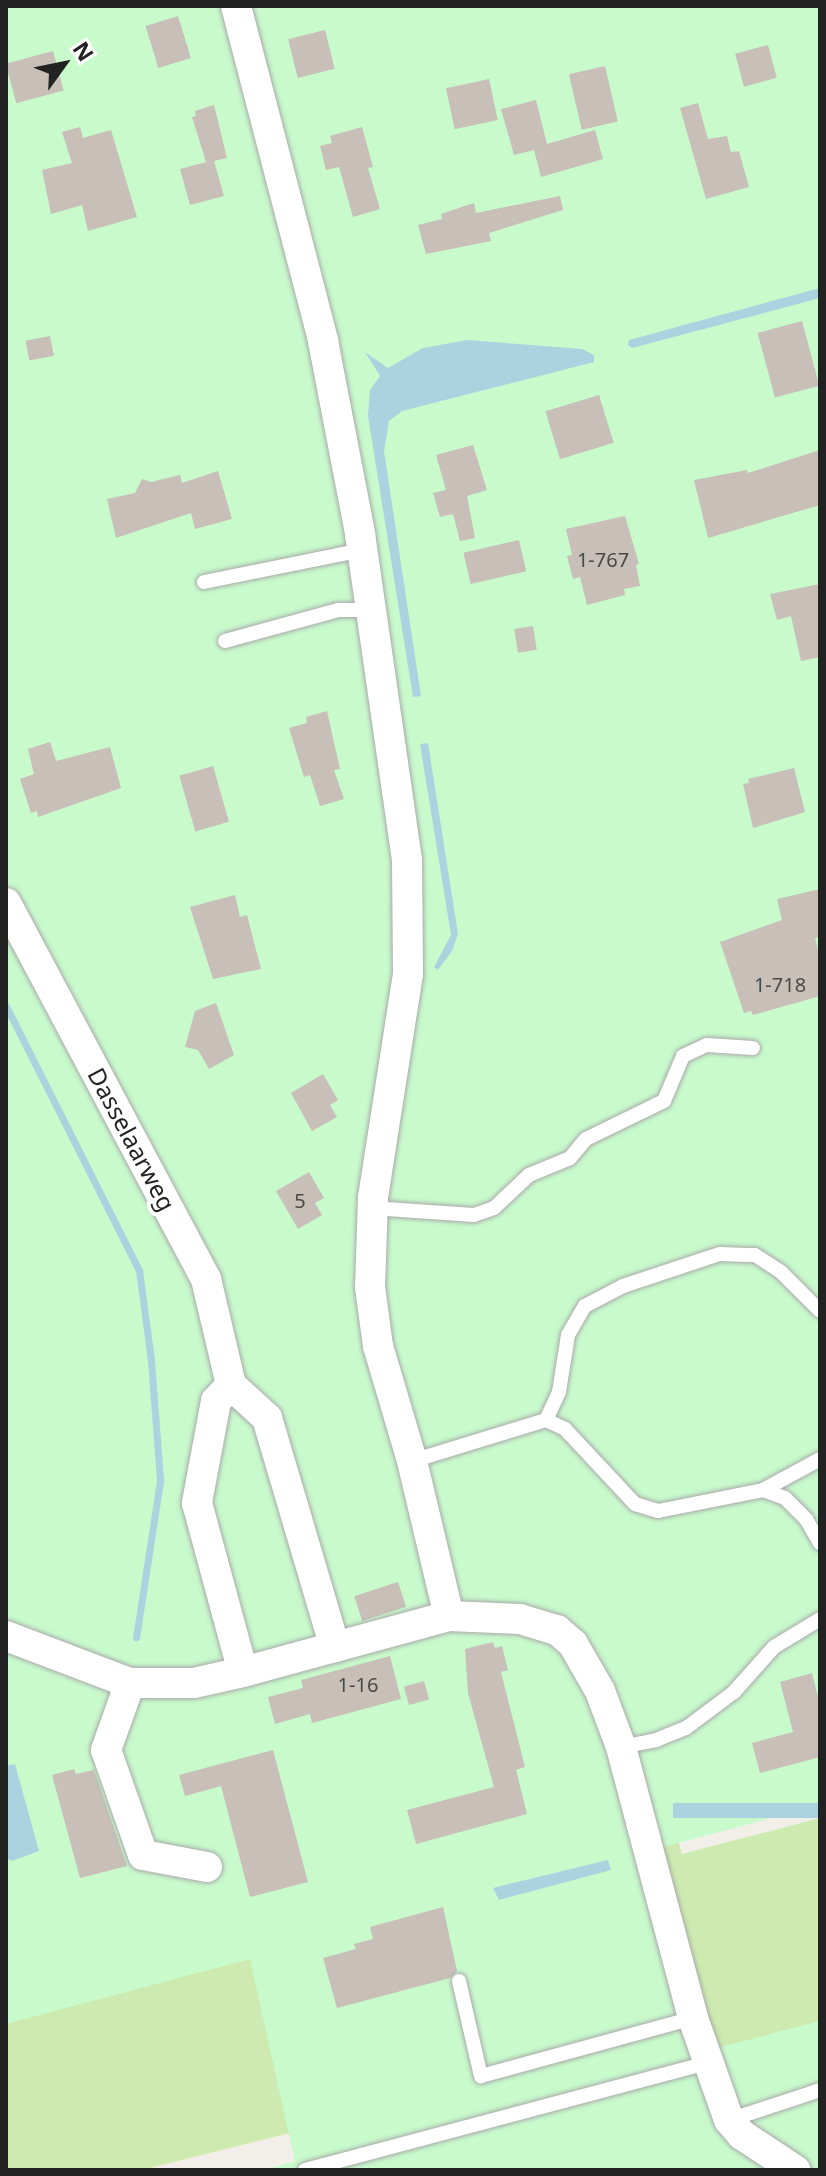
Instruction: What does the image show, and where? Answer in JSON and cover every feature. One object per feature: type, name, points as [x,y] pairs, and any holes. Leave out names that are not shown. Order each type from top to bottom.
[{"type":"street","points":[[236,6],[323,341],[362,550],[407,859],[408,960],[372,1208],[370,1287],[378,1346],[412,1461],[449,1616]]},
{"type":"street","name":"Dasselaarweg","points":[[6,903],[206,1279],[231,1385]]},
{"type":"street","points":[[243,1672],[197,1503],[216,1401],[231,1385],[267,1418],[335,1647]]},
{"type":"street","points":[[6,1636],[130,1683],[194,1683],[449,1616],[520,1619],[557,1630],[573,1644],[600,1691],[621,1747],[693,2018],[729,2120],[742,2135],[795,2170]]},
{"type":"street","points":[[130,1683],[106,1750],[143,1855],[207,1867]]},
{"type":"lane","points":[[204,582],[362,550]]},
{"type":"lane","points":[[225,641],[338,610],[370,610]]},
{"type":"lane","points":[[372,1208],[474,1215],[494,1208],[529,1175],[570,1158],[586,1139],[664,1101],[683,1056],[707,1045],[753,1048]]},
{"type":"lane","points":[[546,1420],[559,1392],[568,1335],[585,1306],[623,1286],[720,1254],[755,1255],[781,1272],[820,1311]]},
{"type":"lane","points":[[412,1461],[546,1420],[565,1429],[626,1497],[658,1511],[763,1490],[820,1459]]},
{"type":"lane","points":[[763,1490],[785,1498],[806,1519],[820,1543]]},
{"type":"lane","points":[[621,1747],[656,1740],[686,1728],[734,1692],[774,1647],[820,1619]]},
{"type":"lane","points":[[459,1981],[481,2076],[693,2018]]},
{"type":"lane","points":[[305,2170],[707,2063]]},
{"type":"lane","points":[[729,2120],[820,2090]]},
{"type":"green space","points":[[6,6],[820,6],[820,1805],[660,1848],[713,2049],[820,2021],[820,2170],[264,2170],[295,2161],[250,1959],[6,2024]]},
{"type":"green space","points":[[820,1818],[820,2170],[735,2078],[701,2010],[658,1845],[678,1841],[682,1854]]},
{"type":"green space","points":[[6,1859],[127,1935],[276,1960],[322,2125],[142,2170],[6,2170]]},
{"type":"water","points":[[820,288],[820,298],[632,348],[628,345],[629,340]]},
{"type":"water","points":[[467,340],[582,349],[594,355],[594,362],[402,411],[389,421],[384,451],[421,696],[413,697],[368,416],[370,390],[380,376],[365,352],[388,368],[423,348]]},
{"type":"water","points":[[428,743],[458,934],[452,951],[438,970],[434,967],[451,935],[420,744]]},
{"type":"water","points":[[15,1764],[39,1851],[12,1861],[6,1858],[6,1766]]},
{"type":"water","points":[[673,1803],[820,1803],[820,1818],[673,1818]]},
{"type":"water","points":[[608,1860],[611,1870],[499,1900],[493,1888]]},
{"type":"building","points":[[178,16],[191,58],[158,68],[145,26]]},
{"type":"building","points":[[325,30],[335,69],[298,78],[288,39]]},
{"type":"building","points":[[768,45],[777,78],[744,87],[735,54]]},
{"type":"building","points":[[53,51],[64,91],[16,103],[6,64]]},
{"type":"building","points":[[605,66],[618,122],[582,130],[569,74]]},
{"type":"building","points":[[489,79],[498,120],[455,129],[446,88]]},
{"type":"building","points":[[536,100],[547,144],[595,130],[603,159],[541,177],[534,150],[514,155],[501,109]]},
{"type":"building","points":[[698,103],[708,139],[727,136],[731,152],[739,151],[749,187],[706,199],[680,108]]},
{"type":"building","points":[[214,105],[227,158],[214,161],[224,196],[190,205],[180,169],[206,162],[192,117],[196,116],[195,111]]},
{"type":"building","points":[[80,127],[83,138],[111,130],[137,217],[88,231],[82,205],[51,214],[42,170],[72,163],[62,132]]},
{"type":"building","points":[[362,127],[373,167],[368,168],[380,209],[353,217],[339,167],[326,170],[320,146],[332,143],[330,136]]},
{"type":"building","points":[[560,196],[563,210],[489,233],[491,241],[426,254],[418,225],[442,219],[441,214],[474,203],[476,213]]},
{"type":"building","points":[[802,321],[819,386],[775,398],[758,333]]},
{"type":"building","points":[[50,336],[54,356],[29,360],[25,341]]},
{"type":"building","points":[[599,395],[614,443],[560,459],[545,411]]},
{"type":"building","points":[[473,445],[487,490],[467,496],[475,538],[460,541],[453,514],[440,517],[433,493],[446,490],[436,455]]},
{"type":"building","points":[[820,450],[820,505],[708,538],[694,480],[747,470],[748,473]]},
{"type":"building","points":[[218,471],[232,519],[195,529],[191,513],[116,538],[107,499],[135,493],[142,479],[151,482],[180,475],[182,483]]},
{"type":"building","points":[[625,516],[639,564],[636,565],[640,586],[624,589],[625,595],[587,605],[580,577],[573,579],[567,556],[572,555],[566,529]]},
{"type":"building","points":[[519,540],[526,571],[471,584],[463,553]]},
{"type":"building","points":[[820,584],[820,657],[801,661],[791,616],[777,620],[770,594]]},
{"type":"building","points":[[533,626],[537,650],[518,653],[514,629]]},
{"type":"building","points":[[327,711],[340,769],[334,770],[344,799],[320,806],[310,775],[304,777],[289,728],[307,723],[306,717]]},
{"type":"building","points":[[50,742],[56,761],[110,747],[121,788],[38,817],[37,811],[31,813],[20,779],[34,774],[28,749]]},
{"type":"building","points":[[213,766],[229,822],[195,831],[179,776]]},
{"type":"building","points":[[794,768],[805,812],[753,828],[743,784],[749,783],[748,779]]},
{"type":"building","points":[[820,889],[820,937],[815,938],[820,958],[820,996],[753,1015],[751,1011],[744,1013],[720,942],[782,920],[777,899]]},
{"type":"building","points":[[235,895],[240,917],[247,915],[261,969],[213,979],[190,907]]},
{"type":"building","points":[[216,1003],[234,1055],[209,1069],[198,1050],[185,1047],[195,1011]]},
{"type":"building","points":[[323,1074],[338,1100],[330,1105],[337,1117],[312,1131],[291,1093]]},
{"type":"building","points":[[309,1172],[324,1198],[315,1203],[322,1215],[298,1229],[276,1191]]},
{"type":"building","points":[[398,1582],[406,1607],[362,1621],[354,1596]]},
{"type":"building","points":[[493,1642],[495,1648],[502,1646],[508,1670],[501,1672],[525,1767],[516,1770],[527,1814],[416,1844],[407,1810],[494,1787],[468,1693],[465,1649]]},
{"type":"building","points":[[390,1656],[401,1699],[312,1723],[310,1714],[275,1724],[268,1697],[303,1688],[301,1680]]},
{"type":"building","points":[[812,1673],[820,1705],[820,1757],[760,1773],[752,1743],[793,1732],[780,1682]]},
{"type":"building","points":[[424,1681],[429,1699],[409,1705],[404,1687]]},
{"type":"building","points":[[273,1750],[308,1882],[250,1897],[221,1786],[185,1796],[179,1775]]},
{"type":"building","points":[[74,1769],[76,1774],[94,1770],[127,1866],[80,1878],[52,1775]]},
{"type":"building","points":[[443,1907],[457,1971],[450,1978],[337,2008],[323,1958],[356,1949],[354,1944],[373,1939],[370,1927]]},
{"type":"waterway","points":[[6,1006],[139,1270],[151,1360],[160,1481],[136,1637]]}]
